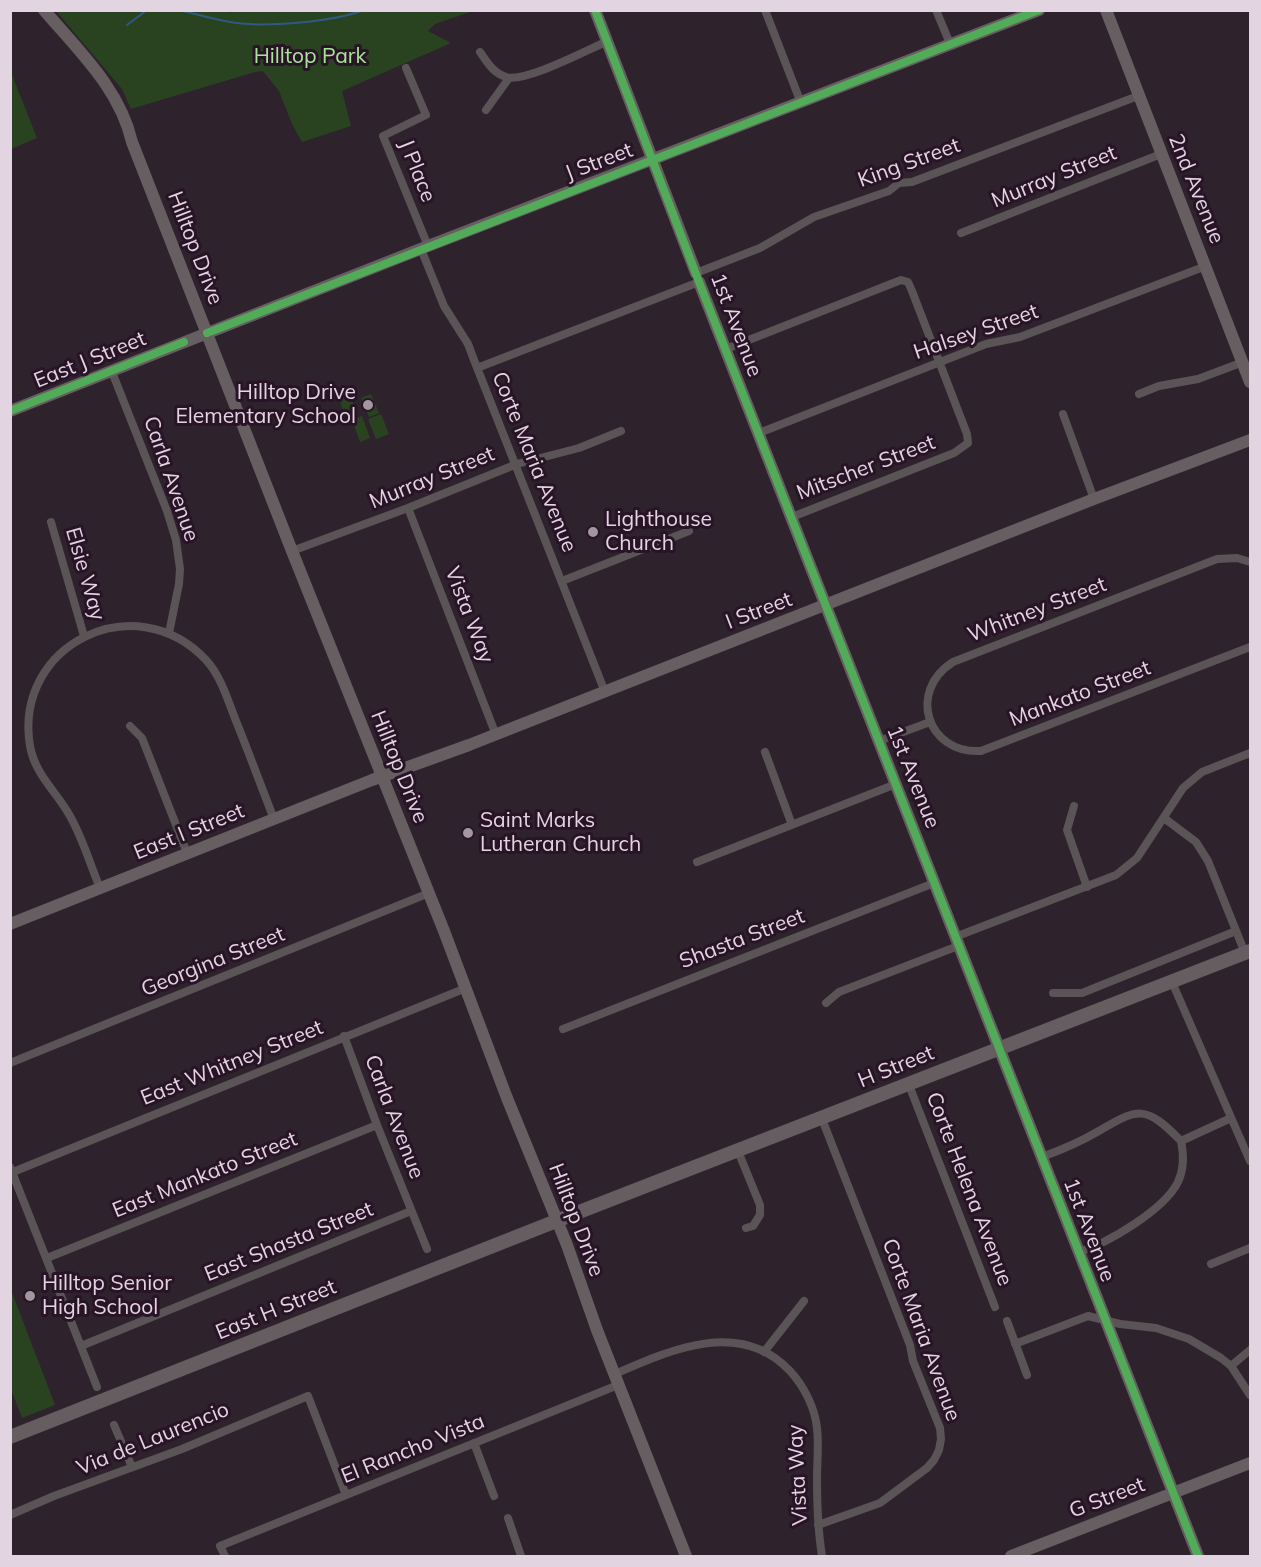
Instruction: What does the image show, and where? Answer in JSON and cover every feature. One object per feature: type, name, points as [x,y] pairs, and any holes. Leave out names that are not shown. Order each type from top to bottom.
[{"type":"main road","name":"H Street","points":[[556,1222],[1248,952]]},
{"type":"main road","name":"East H Street","points":[[10,1437],[556,1222]]},
{"type":"street","name":"Hilltop Drive","points":[[44,10],[98,73],[117,100],[292,551],[429,893],[686,1557]]},
{"type":"street","name":"1st Avenue","points":[[595,10],[1198,1557]]},
{"type":"street","points":[[765,10],[801,102]]},
{"type":"street","points":[[936,10],[951,46]]},
{"type":"street","name":"J Street","points":[[207,333],[951,46],[1038,10]]},
{"type":"street","name":"2nd Avenue","points":[[1106,10],[1251,382]]},
{"type":"street","points":[[480,52],[490,67],[509,78],[540,71],[608,41]]},
{"type":"street","name":"J Place","points":[[406,68],[426,115],[383,136],[425,248]]},
{"type":"street","points":[[486,110],[509,78]]},
{"type":"street","name":"King Street","points":[[477,368],[698,278],[760,248],[814,217],[889,190],[899,183],[912,182],[1138,96]]},
{"type":"street","name":"Murray Street","points":[[961,233],[1161,154]]},
{"type":"street","name":"Corte Maria Avenue","points":[[425,248],[444,306],[468,344],[605,692]]},
{"type":"street","name":"Halsey Street","points":[[759,433],[986,344],[1020,337],[1206,266]]},
{"type":"street","points":[[726,349],[901,280],[908,282],[939,363]]},
{"type":"street","name":"East J Street","points":[[10,411],[207,333]]},
{"type":"street","points":[[1139,394],[1159,386],[1198,379],[1243,362]]},
{"type":"street","name":"Mitscher Street","points":[[792,517],[954,453],[968,443],[967,434],[939,363]]},
{"type":"street","name":"Carla Avenue","points":[[112,372],[167,511],[176,540],[180,569],[179,584],[169,633]]},
{"type":"street","points":[[1063,414],[1094,499]]},
{"type":"street","name":"Murray Street","points":[[292,551],[517,464],[579,448],[621,431]]},
{"type":"street","name":"I Street","points":[[382,777],[496,735],[1094,499],[1251,440]]},
{"type":"street","name":"Vista Way","points":[[408,508],[496,735]]},
{"type":"street","name":"Elsie Way","points":[[51,522],[84,636]]},
{"type":"street","points":[[562,581],[689,531]]},
{"type":"street","name":"Whitney Street","points":[[930,722],[928,700],[932,685],[938,674],[953,662],[1217,559],[1237,558],[1251,562]]},
{"type":"street","points":[[100,888],[71,817],[38,769],[30,747],[29,734],[29,712],[41,678],[57,656],[84,636],[110,627],[138,626],[169,633],[184,641],[208,661],[217,675],[274,819]]},
{"type":"street","name":"Mankato Street","points":[[930,722],[937,734],[954,747],[967,751],[981,751],[1251,647]]},
{"type":"street","points":[[879,741],[930,722]]},
{"type":"street","points":[[130,726],[142,738],[187,854]]},
{"type":"street","points":[[765,752],[792,825]]},
{"type":"street","points":[[826,1003],[839,992],[1116,875],[1137,858],[1180,792],[1202,772],[1251,753]]},
{"type":"street","name":"East I Street","points":[[10,924],[382,777]]},
{"type":"street","points":[[697,862],[896,784]]},
{"type":"street","points":[[1074,806],[1066,830],[1087,887]]},
{"type":"street","points":[[1164,818],[1196,842],[1208,861],[1236,931],[1248,952]]},
{"type":"street","name":"Shasta Street","points":[[564,1029],[934,883]]},
{"type":"street","name":"Georgina Street","points":[[10,1063],[429,893]]},
{"type":"street","points":[[1053,993],[1082,993],[1236,931]]},
{"type":"street","points":[[1172,982],[1251,1161]]},
{"type":"street","name":"East Whitney Street","points":[[12,1169],[466,988]]},
{"type":"street","name":"Carla Avenue","points":[[344,1036],[427,1249]]},
{"type":"street","name":"Corte Helena Avenue","points":[[909,1085],[995,1307]]},
{"type":"street","points":[[1042,1157],[1080,1141],[1115,1120],[1130,1114],[1143,1114],[1160,1120],[1181,1141],[1184,1156],[1182,1172],[1170,1194],[1127,1229],[1094,1247],[1079,1252]]},
{"type":"street","points":[[1181,1141],[1231,1118]]},
{"type":"street","name":"Corte Maria Avenue","points":[[818,1526],[880,1503],[931,1465],[939,1450],[941,1439],[940,1428],[913,1361],[910,1345],[822,1119]]},
{"type":"street","name":"East Mankato Street","points":[[47,1258],[377,1125]]},
{"type":"street","points":[[738,1151],[760,1205],[760,1215],[753,1226],[746,1228]]},
{"type":"street","points":[[12,1169],[97,1387]]},
{"type":"street","name":"East Shasta Street","points":[[81,1346],[411,1211]]},
{"type":"street","points":[[1211,1264],[1251,1248]]},
{"type":"street","points":[[764,1352],[804,1300]]},
{"type":"street","points":[[1015,1344],[1088,1316],[1120,1324],[1156,1328],[1178,1334],[1207,1348],[1231,1366],[1251,1395]]},
{"type":"street","points":[[1007,1321],[1027,1375]]},
{"type":"street","name":"Vista Way","points":[[616,1379],[681,1349],[702,1343],[736,1343],[764,1352],[780,1362],[797,1379],[815,1418],[818,1438],[818,1526],[822,1557]]},
{"type":"street","points":[[1231,1366],[1251,1350]]},
{"type":"street","name":"El Rancho Vista","points":[[225,1557],[220,1546],[474,1443],[616,1379]]},
{"type":"street","name":"Via de Laurencio","points":[[10,1515],[54,1496],[182,1449],[308,1396],[346,1495]]},
{"type":"street","points":[[114,1425],[132,1467]]},
{"type":"street","points":[[474,1443],[494,1496]]},
{"type":"street","name":"G Street","points":[[1011,1557],[1251,1463]]},
{"type":"street","points":[[508,1518],[521,1557]]},
{"type":"green space","name":"Hilltop Park","points":[[237,10],[473,11],[435,24],[428,31],[451,43],[342,91],[351,126],[302,142],[279,91],[263,71],[131,109],[122,89],[56,11],[228,11],[229,13]]},
{"type":"green space","points":[[10,70],[37,138],[11,149],[10,149]]},
{"type":"green space","points":[[349,392],[357,413],[346,417],[338,397]]},
{"type":"green space","points":[[371,394],[379,413],[369,417],[361,398]]},
{"type":"green space","points":[[381,414],[389,434],[376,439],[368,419]]},
{"type":"green space","points":[[362,416],[370,438],[360,442],[352,420]]},
{"type":"green space","points":[[11,1290],[55,1405],[22,1418],[11,1389]]},
{"type":"waterway","points":[[127,25],[147,10]]},
{"type":"waterway","points":[[179,10],[244,24],[316,21],[364,10]]},
{"type":"cycle path","points":[[595,10],[699,282],[1198,1556]]},
{"type":"cycle path","points":[[207,333],[1039,10]]},
{"type":"cycle path","points":[[10,411],[184,342]]},
{"type":"place","name":"Hilltop Drive Elementary School","points":[[368,405]]},
{"type":"place","name":"Lighthouse Church","points":[[593,532]]},
{"type":"place","name":"Saint Marks Lutheran Church","points":[[468,833]]},
{"type":"place","name":"Hilltop Senior High School","points":[[30,1296]]}]
